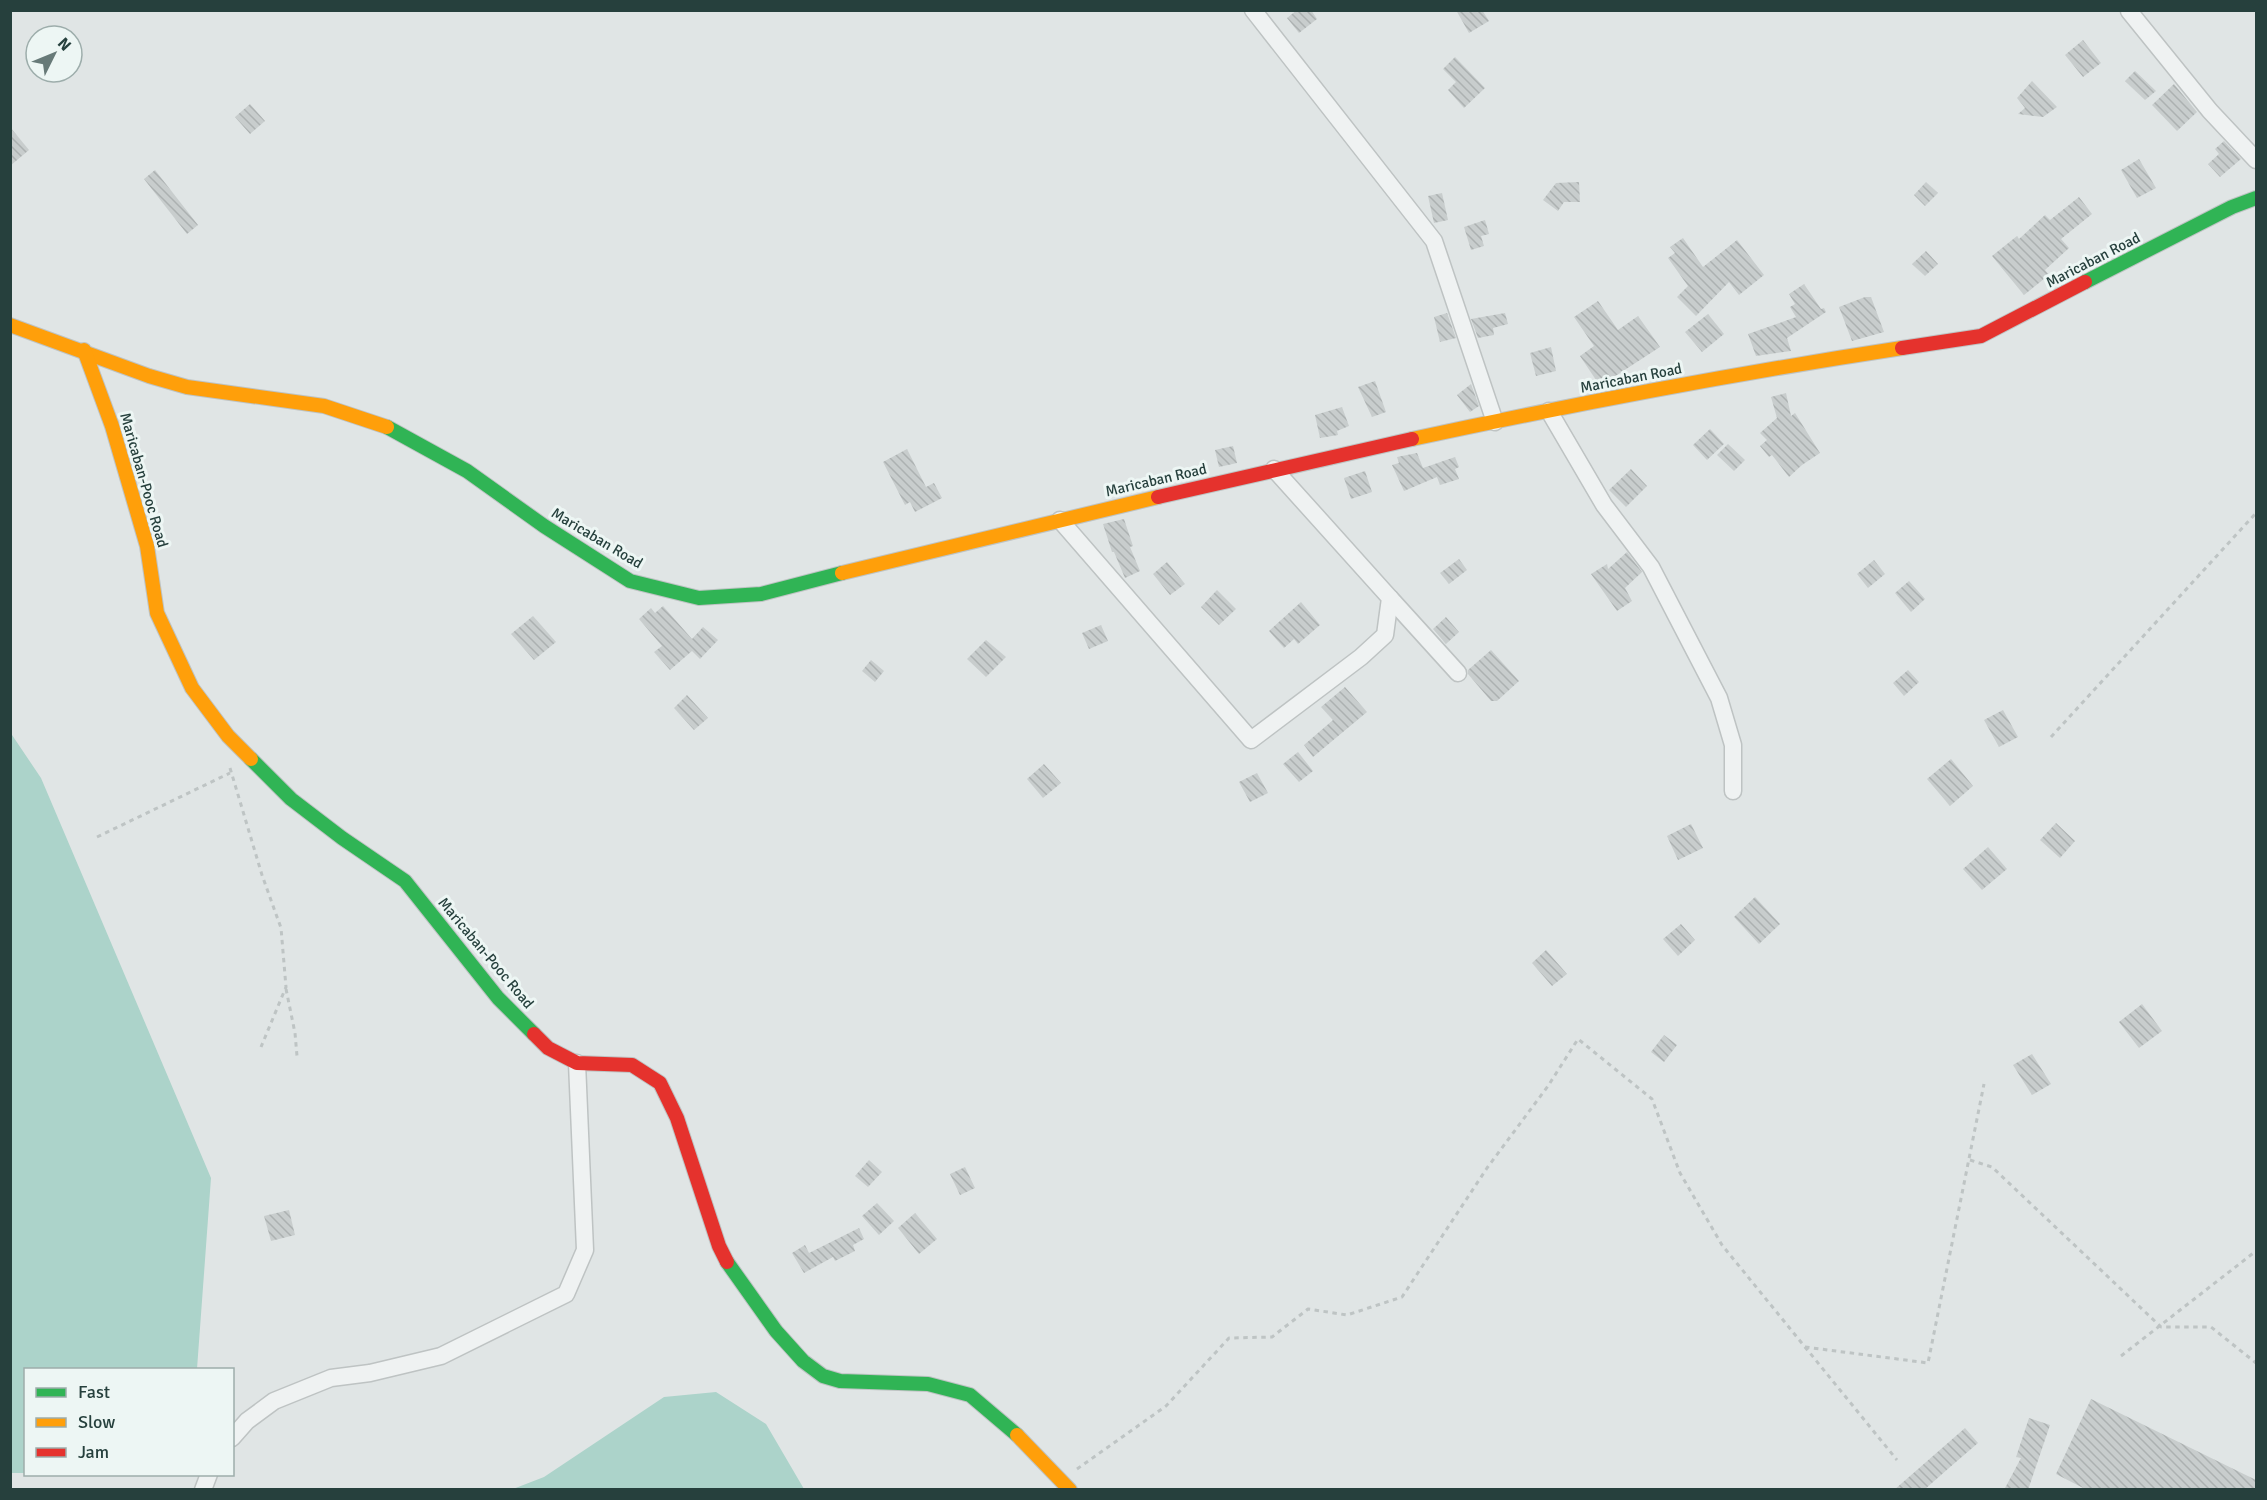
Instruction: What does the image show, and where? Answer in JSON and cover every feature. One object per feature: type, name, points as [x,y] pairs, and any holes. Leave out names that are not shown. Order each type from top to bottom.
[{"type":"street","points":[[1253,10],[1434,241],[1495,422]]},
{"type":"street","points":[[2129,11],[2210,111],[2256,160]]},
{"type":"street","name":"Maricaban Road","points":[[10,325],[84,350],[149,376],[187,387],[324,406],[394,429],[466,471],[544,526],[630,581],[699,598],[761,594],[1274,469],[1495,422],[1760,370],[1982,336],[2232,207],[2256,198]]},
{"type":"street","name":"Maricaban-Pooc Road","points":[[84,350],[112,426],[147,546],[157,613],[192,688],[228,736],[291,799],[342,838],[405,881],[498,998],[548,1048],[577,1063],[632,1065],[660,1083],[677,1118],[719,1246],[728,1263],[776,1331],[803,1361],[823,1376],[840,1380],[928,1384],[970,1395],[1016,1434],[1065,1485]]},
{"type":"street","points":[[1549,411],[1604,505],[1651,567],[1719,698],[1734,745],[1733,791]]},
{"type":"street","points":[[1274,469],[1458,673]]},
{"type":"street","points":[[1060,520],[1251,740],[1362,657],[1385,634],[1390,598]]},
{"type":"street","points":[[234,1436],[247,1421],[274,1401],[331,1378],[370,1373],[441,1356],[566,1294],[585,1251],[577,1063]]},
{"type":"path","points":[[2051,737],[2256,513]]},
{"type":"path","points":[[228,736],[230,772],[281,928],[286,987],[297,1056]]},
{"type":"path","points":[[97,837],[230,772]]},
{"type":"path","points":[[261,1047],[286,987]]},
{"type":"path","points":[[1065,1485],[1166,1406],[1228,1338],[1272,1337],[1308,1309],[1347,1315],[1402,1297],[1487,1168],[1548,1086],[1578,1039],[1652,1099],[1680,1173],[1722,1245],[1897,1460]]},
{"type":"path","points":[[1804,1347],[1928,1363],[1984,1084]]},
{"type":"path","points":[[1970,1160],[1992,1167],[2161,1327],[2211,1327],[2256,1363]]},
{"type":"path","points":[[2121,1356],[2256,1251]]},
{"type":"shaded area","points":[[10,732],[41,778],[211,1178],[197,1368],[24,1368],[24,1473],[10,1473]]},
{"type":"shaded area","points":[[716,1392],[766,1424],[804,1489],[513,1489],[544,1477],[664,1397]]},
{"type":"building","points":[[1297,10],[1311,10],[1317,19],[1299,33],[1287,18]]},
{"type":"building","points":[[1456,10],[1482,10],[1489,21],[1469,33]]},
{"type":"building","points":[[2083,40],[2101,63],[2083,77],[2065,55]]},
{"type":"building","points":[[1455,57],[1485,88],[1464,108],[1448,90],[1456,82],[1443,69]]},
{"type":"building","points":[[2135,71],[2156,91],[2145,100],[2125,81]]},
{"type":"building","points":[[2032,81],[2057,107],[2043,117],[2018,114],[2025,108],[2017,98]]},
{"type":"building","points":[[2174,84],[2197,112],[2177,131],[2152,105]]},
{"type":"building","points":[[250,104],[265,121],[250,134],[235,117]]},
{"type":"building","points":[[10,127],[29,150],[10,166]]},
{"type":"building","points":[[2224,141],[2241,159],[2220,177],[2208,164],[2219,154],[2215,149]]},
{"type":"building","points":[[2139,159],[2156,188],[2137,198],[2121,170]]},
{"type":"building","points":[[155,170],[198,225],[187,234],[144,179]]},
{"type":"building","points":[[1579,182],[1580,202],[1564,202],[1558,211],[1543,200],[1556,183]]},
{"type":"building","points":[[1926,182],[1938,193],[1925,206],[1914,195]]},
{"type":"building","points":[[1442,193],[1448,220],[1434,223],[1428,196]]},
{"type":"building","points":[[2079,197],[2092,214],[2061,239],[2069,248],[2045,270],[2049,275],[2024,295],[1992,256],[2017,236],[2019,239],[2045,215],[2050,220]]},
{"type":"building","points":[[1485,220],[1489,234],[1481,236],[1484,246],[1471,250],[1464,227]]},
{"type":"building","points":[[1683,238],[1703,267],[1737,240],[1764,275],[1739,295],[1729,282],[1696,316],[1677,297],[1688,286],[1668,258],[1675,253],[1670,247]]},
{"type":"building","points":[[1926,251],[1938,264],[1925,276],[1912,264]]},
{"type":"building","points":[[1804,284],[1821,309],[1824,308],[1826,312],[1787,338],[1791,351],[1756,356],[1748,334],[1796,317],[1790,307],[1795,304],[1789,294]]},
{"type":"building","points":[[1871,297],[1884,332],[1852,341],[1839,307]]},
{"type":"building","points":[[1598,301],[1618,330],[1638,316],[1660,347],[1600,386],[1580,356],[1594,346],[1574,317]]},
{"type":"building","points":[[1447,313],[1456,338],[1440,342],[1434,317]]},
{"type":"building","points":[[1505,313],[1508,324],[1493,328],[1494,335],[1478,338],[1471,319]]},
{"type":"building","points":[[1708,314],[1724,334],[1702,352],[1685,332]]},
{"type":"building","points":[[1551,347],[1556,371],[1536,376],[1530,353]]},
{"type":"building","points":[[1375,381],[1386,412],[1372,417],[1358,387]]},
{"type":"building","points":[[1471,384],[1479,406],[1470,412],[1457,395]]},
{"type":"building","points":[[1786,393],[1791,416],[1795,413],[1820,453],[1789,477],[1772,455],[1769,457],[1760,446],[1767,440],[1760,433],[1777,418],[1771,397]]},
{"type":"building","points":[[1342,407],[1349,426],[1337,431],[1338,435],[1320,438],[1315,415]]},
{"type":"building","points":[[1710,429],[1724,444],[1707,460],[1693,445]]},
{"type":"building","points":[[1728,444],[1745,460],[1734,471],[1717,455]]},
{"type":"building","points":[[1233,446],[1237,463],[1219,467],[1215,450]]},
{"type":"building","points":[[907,449],[926,487],[934,483],[942,498],[915,512],[910,502],[905,505],[883,462]]},
{"type":"building","points":[[1417,453],[1423,468],[1455,457],[1459,467],[1455,469],[1459,479],[1440,485],[1437,477],[1404,491],[1392,465],[1399,463],[1397,457]]},
{"type":"building","points":[[1631,469],[1647,486],[1626,507],[1609,490]]},
{"type":"building","points":[[1365,471],[1372,492],[1351,499],[1344,478]]},
{"type":"building","points":[[1124,519],[1133,546],[1130,547],[1140,571],[1125,578],[1112,552],[1103,524]]},
{"type":"building","points":[[1627,552],[1642,572],[1625,588],[1632,601],[1617,611],[1591,574],[1607,564],[1608,569]]},
{"type":"building","points":[[1459,559],[1467,570],[1449,584],[1440,573]]},
{"type":"building","points":[[1874,560],[1885,574],[1868,588],[1857,574]]},
{"type":"building","points":[[1167,562],[1185,584],[1170,595],[1153,574]]},
{"type":"building","points":[[1909,581],[1925,599],[1911,612],[1895,593]]},
{"type":"building","points":[[1217,590],[1236,609],[1219,625],[1201,607]]},
{"type":"building","points":[[1301,602],[1320,625],[1298,644],[1294,639],[1284,648],[1269,631]]},
{"type":"building","points":[[663,606],[692,639],[703,627],[718,640],[700,659],[692,651],[670,670],[654,652],[662,646],[639,619],[651,608],[655,613]]},
{"type":"building","points":[[533,616],[556,642],[534,660],[511,634]]},
{"type":"building","points":[[1446,617],[1459,632],[1446,644],[1433,629]]},
{"type":"building","points":[[1101,625],[1108,641],[1089,649],[1082,633]]},
{"type":"building","points":[[986,640],[1006,657],[986,677],[967,659]]},
{"type":"building","points":[[1491,650],[1519,681],[1497,701],[1491,701],[1468,674],[1468,670]]},
{"type":"building","points":[[871,660],[884,671],[875,682],[862,671]]},
{"type":"building","points":[[1908,670],[1919,682],[1904,696],[1893,683]]},
{"type":"building","points":[[1345,687],[1367,712],[1313,757],[1304,745],[1333,720],[1321,707]]},
{"type":"building","points":[[687,695],[708,718],[694,730],[674,708]]},
{"type":"building","points":[[2003,710],[2018,737],[1999,747],[1984,720]]},
{"type":"building","points":[[1298,752],[1313,771],[1299,782],[1283,764]]},
{"type":"building","points":[[1951,759],[1973,786],[1950,806],[1927,779]]},
{"type":"building","points":[[1044,764],[1061,783],[1043,798],[1027,779]]},
{"type":"building","points":[[1257,773],[1268,793],[1250,802],[1239,782]]},
{"type":"building","points":[[2056,823],[2075,841],[2060,858],[2040,840]]},
{"type":"building","points":[[1691,824],[1703,848],[1678,860],[1667,836]]},
{"type":"building","points":[[1988,847],[2007,869],[1982,890],[1963,869]]},
{"type":"building","points":[[1755,897],[1780,924],[1759,944],[1734,917]]},
{"type":"building","points":[[1681,924],[1695,940],[1678,956],[1663,939]]},
{"type":"building","points":[[1546,950],[1567,974],[1552,986],[1532,963]]},
{"type":"building","points":[[2142,1004],[2162,1031],[2139,1048],[2119,1022]]},
{"type":"building","points":[[1664,1035],[1677,1045],[1664,1062],[1651,1052]]},
{"type":"building","points":[[2032,1054],[2051,1084],[2032,1095],[2013,1065]]},
{"type":"building","points":[[869,1160],[882,1172],[868,1187],[855,1176]]},
{"type":"building","points":[[965,1167],[975,1188],[960,1195],[950,1174]]},
{"type":"building","points":[[877,1203],[894,1221],[879,1235],[862,1216]]},
{"type":"building","points":[[289,1210],[295,1235],[271,1241],[264,1216]]},
{"type":"building","points":[[915,1213],[937,1239],[919,1254],[898,1228]]},
{"type":"building","points":[[859,1228],[864,1239],[853,1245],[855,1251],[835,1261],[833,1257],[804,1273],[792,1253],[805,1245],[809,1253]]},
{"type":"building","points":[[2091,1399],[2256,1480],[2256,1490],[2087,1490],[2056,1474]]},
{"type":"building","points":[[2029,1418],[2050,1425],[2028,1490],[2004,1490],[2021,1458],[2016,1457]]},
{"type":"building","points":[[1965,1428],[1978,1443],[1924,1490],[1894,1490]]},
{"type":"traffic: fast","points":[[2085,282],[2232,207],[2256,198]]},
{"type":"traffic: fast","points":[[387,427],[467,471],[544,526],[630,581],[699,598],[761,594],[842,573]]},
{"type":"traffic: fast","points":[[251,759],[291,799],[342,838],[405,881],[498,998],[534,1034]]},
{"type":"traffic: fast","points":[[727,1262],[776,1331],[803,1361],[823,1376],[840,1381],[928,1384],[970,1395],[1017,1435]]},
{"type":"traffic: slow","points":[[10,325],[149,376],[187,387],[324,406],[387,427]]},
{"type":"traffic: slow","points":[[1412,439],[1656,390],[1902,348]]},
{"type":"traffic: slow","points":[[84,350],[112,426],[147,546],[157,613],[192,688],[228,736],[251,759]]},
{"type":"traffic: slow","points":[[842,573],[1158,497]]},
{"type":"traffic: slow","points":[[1017,1435],[1070,1490]]},
{"type":"traffic: jam","points":[[1902,348],[1981,336],[2085,282]]},
{"type":"traffic: jam","points":[[1158,497],[1412,439]]},
{"type":"traffic: jam","points":[[534,1034],[548,1048],[577,1063],[632,1065],[660,1083],[677,1118],[719,1246],[727,1262]]}]
